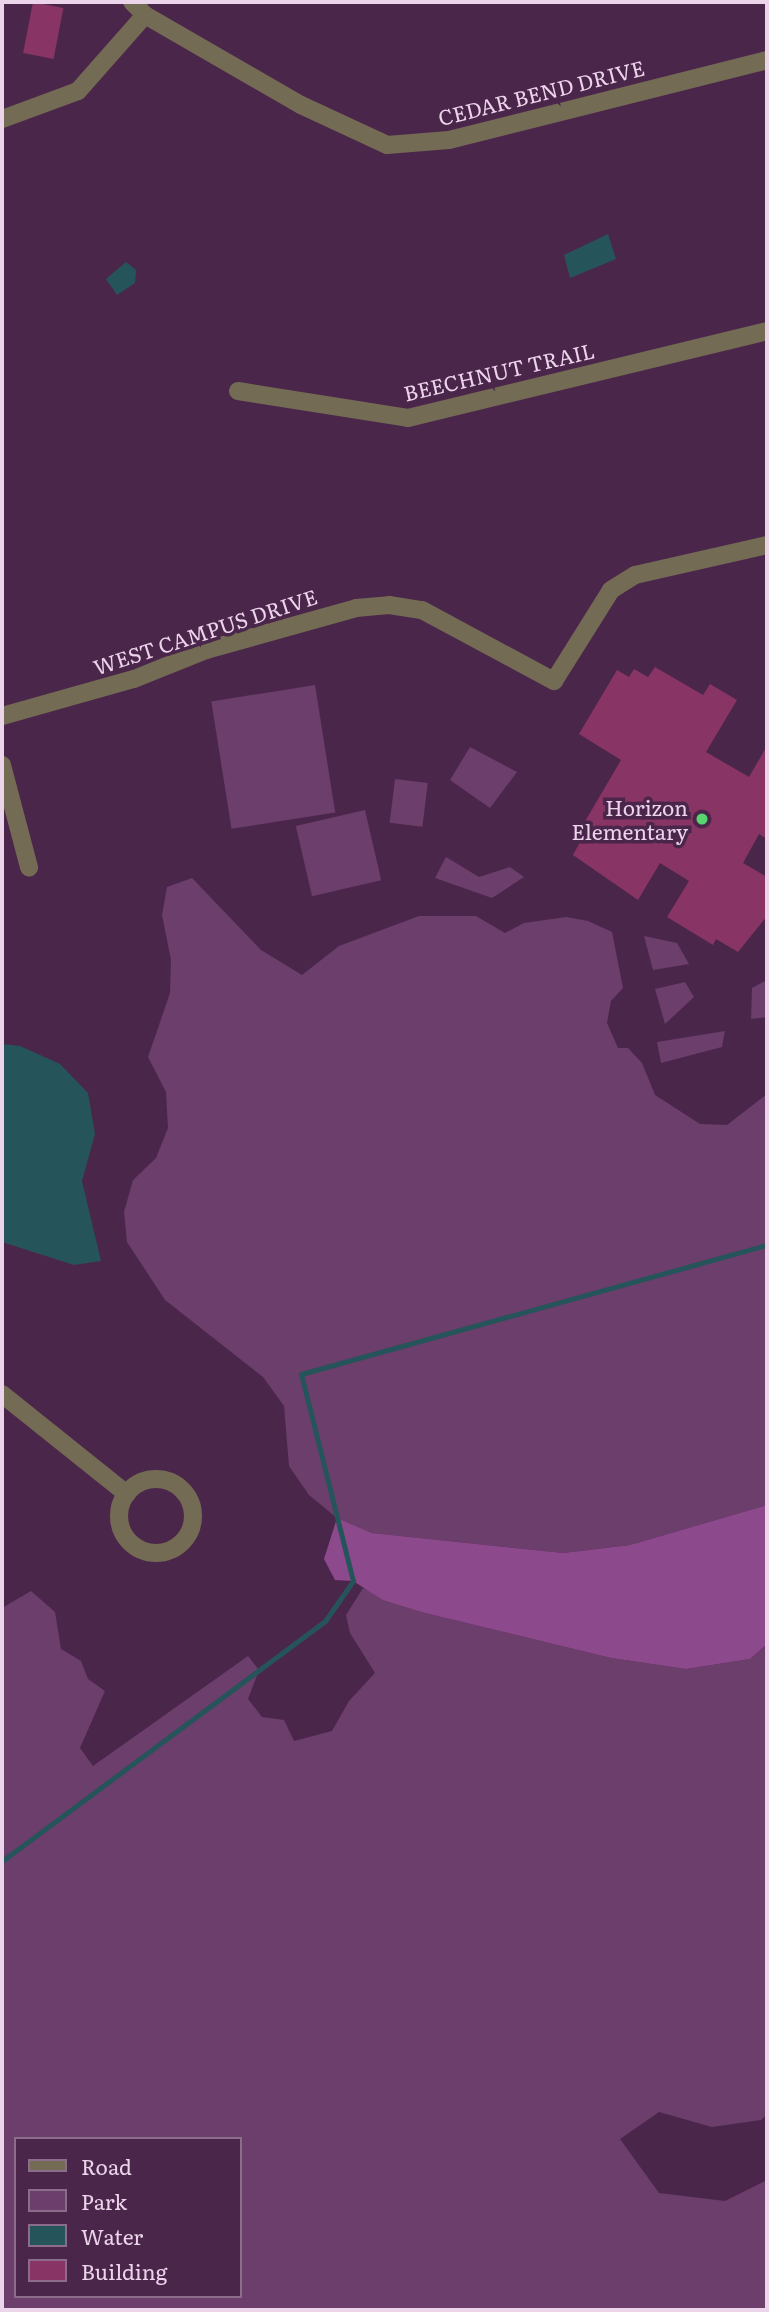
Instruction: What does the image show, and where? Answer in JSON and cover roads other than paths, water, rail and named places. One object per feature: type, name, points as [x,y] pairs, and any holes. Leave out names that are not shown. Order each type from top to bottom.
[{"type":"street","name":"CEDAR BEND DRIVE","points":[[138,8],[301,106],[387,145],[449,140],[767,60]]},
{"type":"street","points":[[2,119],[78,91],[138,8]]},
{"type":"street","name":"BEECHNUT TRAIL","points":[[238,391],[408,418],[767,331]]},
{"type":"street","name":"WEST CAMPUS DRIVE","points":[[2,716],[134,680],[206,650],[356,608],[389,605],[422,610],[554,681],[611,590],[635,575],[767,545]]},
{"type":"street","points":[[2,765],[29,867]]},
{"type":"street","points":[[2,1394],[127,1494]]},
{"type":"street","points":[[159,1479],[180,1488],[193,1521],[183,1542],[161,1553],[137,1548],[119,1517],[127,1494],[159,1479]]},
{"type":"water","points":[[608,234],[616,259],[570,278],[564,255]]},
{"type":"water","points":[[126,262],[136,270],[135,283],[117,295],[106,279]]},
{"type":"water","points":[[2,1044],[20,1046],[60,1064],[88,1093],[95,1134],[82,1181],[101,1261],[74,1265],[2,1242]]},
{"type":"waterway","points":[[2,1861],[325,1621],[353,1581],[301,1374],[767,1245]]},
{"type":"place","name":"Horizon Elementary","points":[[702,819]]}]
